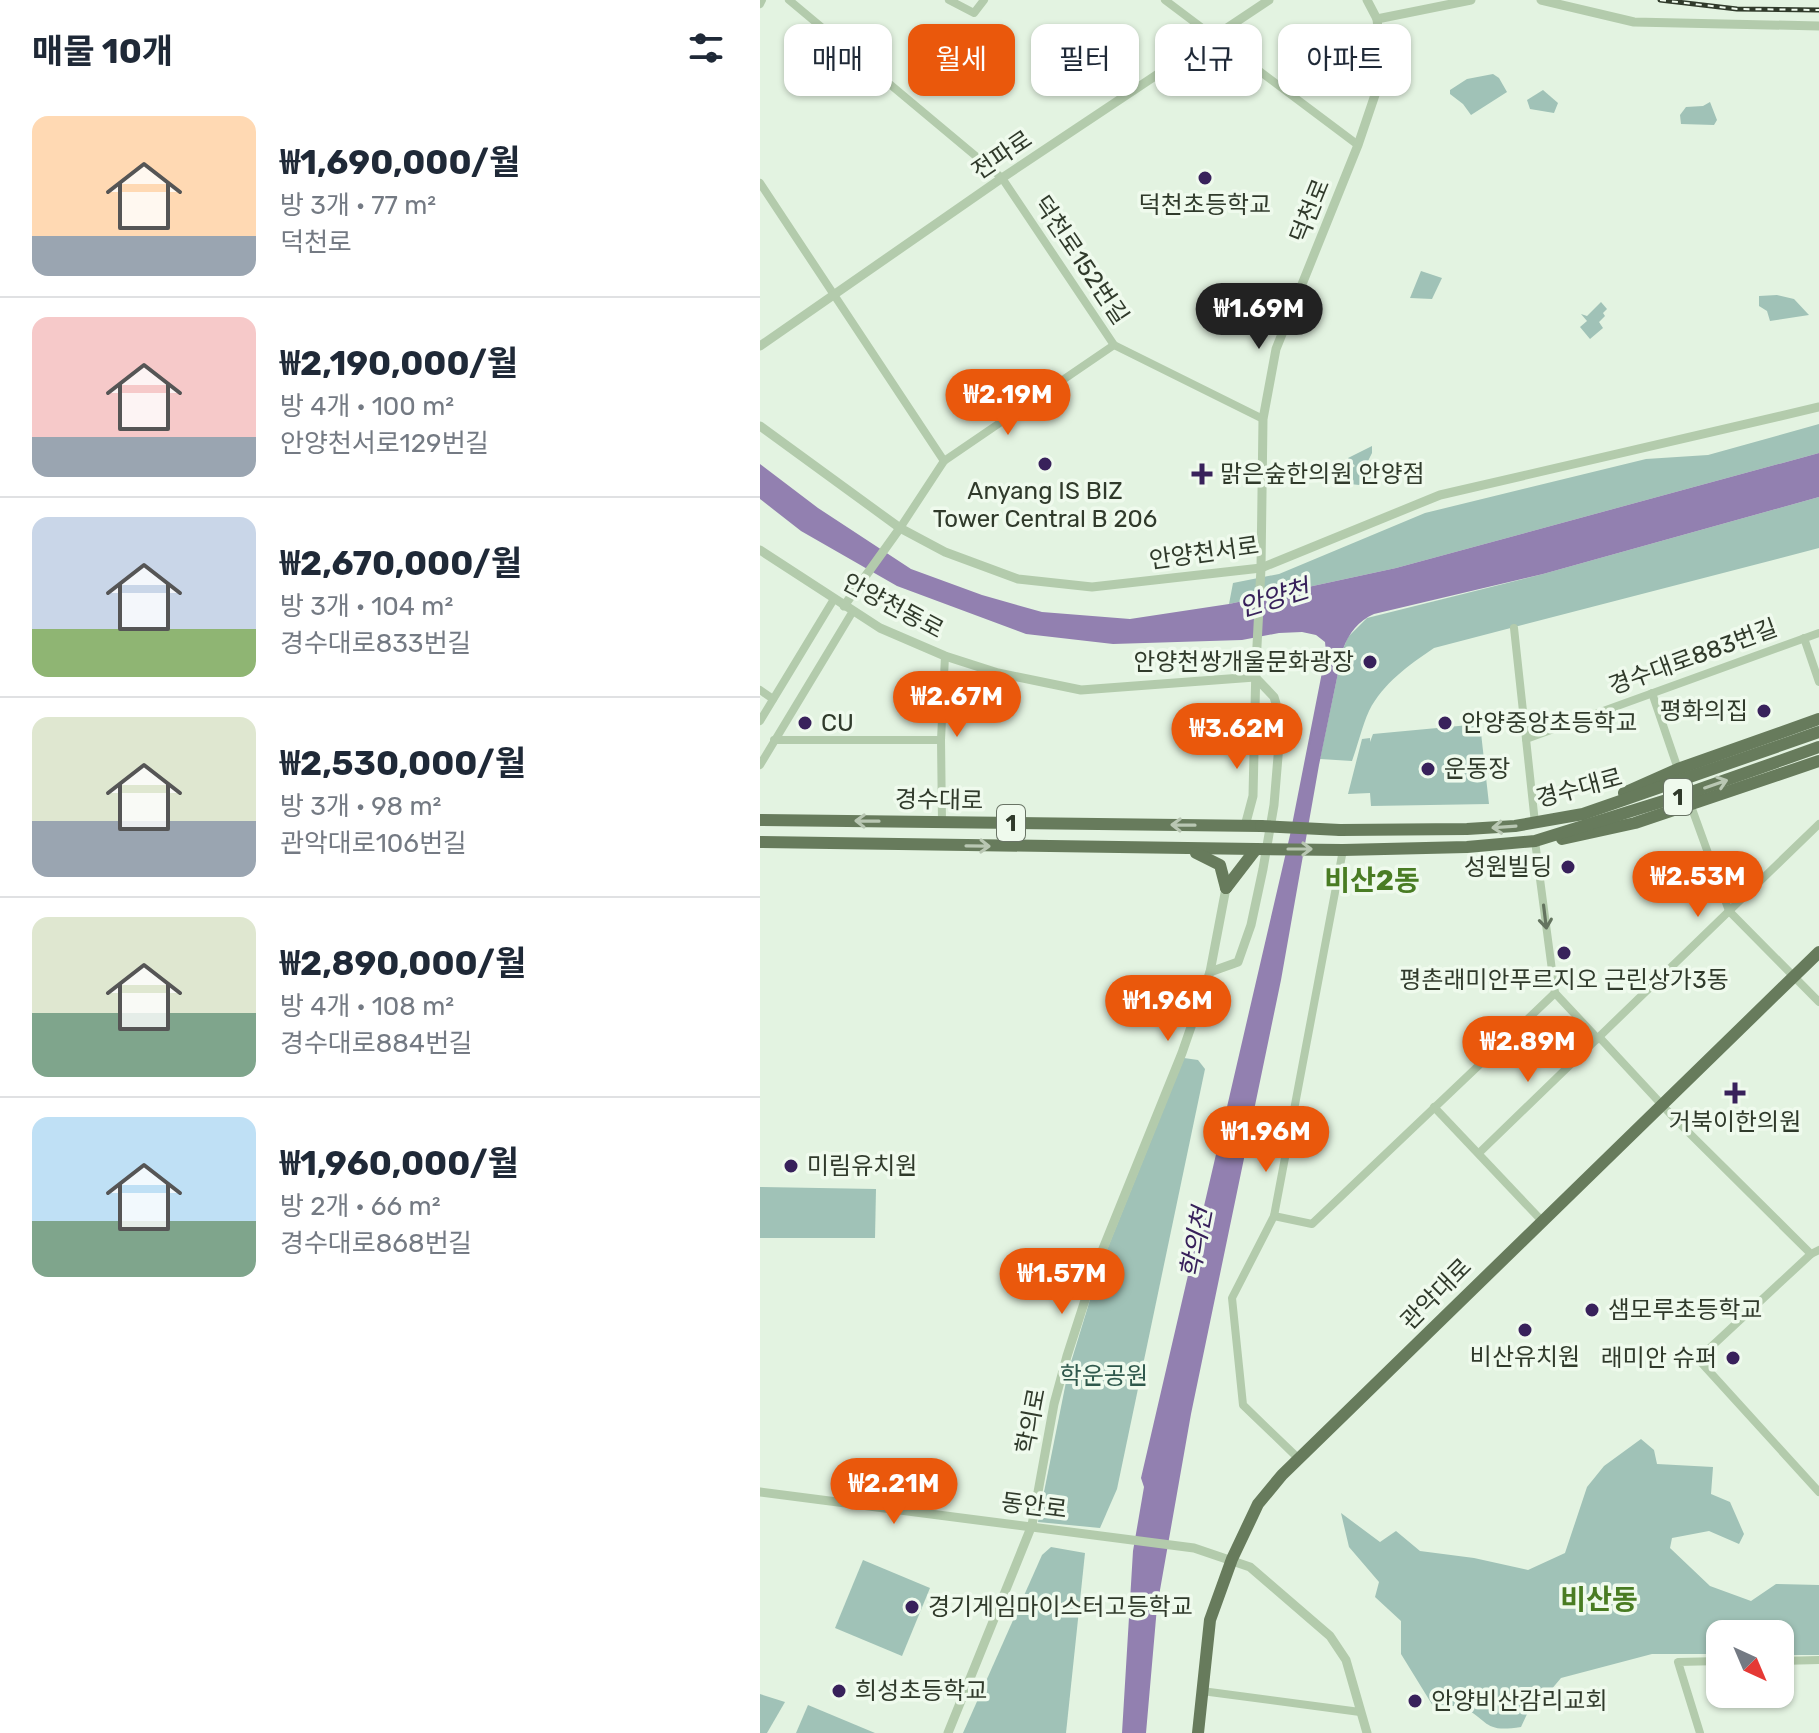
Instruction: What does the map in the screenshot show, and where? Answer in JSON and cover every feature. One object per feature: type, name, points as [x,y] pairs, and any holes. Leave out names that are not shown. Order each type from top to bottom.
[{"type":"main road","points":[[1583,814],[1644,782],[1819,719]]},
{"type":"main road","name":"경수대로","points":[[760,820],[1261,826],[1340,830],[1467,829],[1535,823],[1583,814],[1819,732]]},
{"type":"main road","name":"경수대로","points":[[1343,850],[1467,847],[1535,841],[1686,794],[1819,747]]},
{"type":"main road","points":[[1535,841],[1579,837],[1691,806],[1819,761]]},
{"type":"main road","name":"경수대로","points":[[760,842],[1256,849]]},
{"type":"main road","points":[[1226,888],[1256,849]]},
{"type":"main road","name":"1","points":[[1256,849],[1343,850]]},
{"type":"main road","points":[[1189,850],[1220,865],[1226,888]]},
{"type":"main road","name":"관악대로","points":[[1198,1733],[1210,1620],[1232,1559],[1258,1504],[1299,1459],[1819,952]]},
{"type":"street","name":"덕천로152번길","points":[[789,0],[1002,178],[1114,345],[1263,419]]},
{"type":"street","points":[[949,0],[974,13],[984,0]]},
{"type":"street","points":[[1165,0],[1196,24]]},
{"type":"street","name":"전파로","points":[[1234,24],[1269,0]]},
{"type":"street","name":"덕천로","points":[[1255,677],[1261,568],[1263,419],[1276,349],[1358,145],[1378,86],[1377,19],[1367,0]]},
{"type":"street","points":[[1377,19],[1471,0]]},
{"type":"street","points":[[1541,0],[1634,22],[1819,26]]},
{"type":"street","points":[[1262,74],[1358,145]]},
{"type":"street","name":"전파로","points":[[760,346],[1002,178],[1155,77]]},
{"type":"street","points":[[760,183],[944,461]]},
{"type":"street","points":[[760,765],[848,609],[944,461],[1114,345]]},
{"type":"street","name":"안양천서로","points":[[760,426],[900,528],[945,552],[1018,579],[1092,587],[1261,568],[1440,495],[1819,407]]},
{"type":"street","name":"안양천동로","points":[[760,550],[880,628],[945,656],[998,673],[1081,690],[1255,677]]},
{"type":"street","points":[[760,721],[834,599]]},
{"type":"street","points":[[1514,628],[1535,823]]},
{"type":"street","name":"경수대로883번길","points":[[1526,739],[1819,633]]},
{"type":"street","points":[[1804,638],[1819,682]]},
{"type":"street","points":[[942,822],[941,740],[945,656]]},
{"type":"street","points":[[1245,826],[1253,796],[1255,677]]},
{"type":"street","points":[[1210,972],[1238,962],[1251,925],[1274,805],[1281,720],[1274,697],[1255,677]]},
{"type":"street","points":[[760,690],[773,699]]},
{"type":"street","points":[[1652,693],[1678,769]]},
{"type":"street","points":[[1254,719],[1271,714],[1281,720]]},
{"type":"street","points":[[774,740],[941,740]]},
{"type":"street","points":[[1691,806],[1729,911],[1819,1002]]},
{"type":"street","points":[[1479,1153],[1819,824]]},
{"type":"street","points":[[1535,841],[1555,993],[1815,1252],[1698,1359],[1819,1492]]},
{"type":"street","points":[[1299,1459],[1243,1405],[1232,1298],[1274,1216],[1343,850]]},
{"type":"street","name":"학의로","points":[[948,1733],[1032,1525],[1054,1404],[1071,1344],[1096,1266],[1171,1081],[1210,972],[1226,888]]},
{"type":"street","points":[[1274,1216],[1312,1224],[1555,993]]},
{"type":"street","points":[[1434,1107],[1542,1221]]},
{"type":"street","name":"동안로","points":[[760,1492],[1032,1525],[1194,1548],[1232,1559]]},
{"type":"street","points":[[1232,1559],[1250,1567],[1330,1636],[1346,1660],[1367,1733]]},
{"type":"street","points":[[1794,1661],[1819,1660]]},
{"type":"street","points":[[1700,1733],[1678,1662],[1706,1661]]},
{"type":"street","points":[[1202,1691],[1360,1712]]},
{"type":"green space","points":[[1493,74],[1507,92],[1471,115],[1450,94],[1450,90],[1467,79]]},
{"type":"green space","points":[[1543,90],[1558,103],[1554,113],[1530,109],[1527,100]]},
{"type":"green space","points":[[1710,102],[1717,120],[1714,125],[1681,124],[1680,115],[1686,107],[1703,106]]},
{"type":"green space","points":[[1421,271],[1442,278],[1432,299],[1410,298]]},
{"type":"green space","points":[[1777,295],[1794,299],[1809,315],[1770,321],[1767,311],[1759,306],[1759,296]]},
{"type":"green space","points":[[1601,302],[1607,309],[1599,322],[1603,328],[1590,339],[1580,327],[1587,321],[1581,314],[1587,316]]},
{"type":"green space","points":[[1819,424],[1819,453],[1396,568],[1229,604],[1233,583],[1279,574],[1425,513],[1646,459],[1708,455]]},
{"type":"green space","points":[[1372,446],[1367,463],[1371,468],[1381,466],[1372,472],[1369,486],[1364,480],[1359,485],[1350,484],[1346,476],[1355,466],[1348,458]]},
{"type":"green space","points":[[1819,497],[1819,548],[1434,648],[1397,675],[1375,701],[1352,761],[1320,759],[1343,649],[1348,637],[1367,618],[1543,574]]},
{"type":"green space","name":"운동장","points":[[1480,724],[1489,804],[1371,806],[1370,793],[1348,794],[1362,739],[1370,738],[1370,742],[1373,734]]},
{"type":"green space","name":"학운공원","points":[[1184,1058],[1198,1060],[1205,1069],[1117,1489],[1100,1528],[1038,1522],[1068,1372],[1100,1267]]},
{"type":"green space","points":[[760,1187],[876,1189],[875,1238],[760,1238]]},
{"type":"green space","points":[[1641,1439],[1654,1450],[1657,1464],[1713,1467],[1711,1494],[1730,1502],[1744,1534],[1739,1544],[1709,1531],[1672,1538],[1670,1548],[1710,1586],[1751,1601],[1776,1584],[1819,1585],[1819,1655],[1794,1655],[1794,1620],[1706,1620],[1706,1654],[1652,1654],[1561,1678],[1528,1712],[1521,1727],[1493,1727],[1461,1707],[1433,1706],[1401,1654],[1401,1621],[1375,1597],[1379,1582],[1349,1547],[1341,1513],[1380,1542],[1396,1531],[1420,1551],[1474,1558],[1528,1570],[1565,1553],[1587,1487],[1604,1466]]},
{"type":"green space","points":[[1051,1547],[1085,1553],[1066,1733],[963,1733],[1042,1555]]},
{"type":"green space","points":[[863,1560],[930,1588],[902,1656],[835,1628]]},
{"type":"green space","points":[[760,1694],[785,1702],[767,1733],[760,1733]]},
{"type":"green space","points":[[808,1705],[875,1733],[796,1733]]},
{"type":"water","points":[[1819,453],[1819,497],[1543,574],[1374,614],[1359,624],[1348,638],[1343,649],[1319,765],[1281,980],[1191,1414],[1157,1607],[1146,1733],[1122,1733],[1133,1551],[1144,1487],[1141,1478],[1290,835],[1326,652],[1325,642],[1316,635],[1302,632],[1242,640],[1113,644],[1026,634],[897,586],[801,531],[760,499],[760,464],[818,508],[911,569],[982,595],[1042,612],[1130,619],[1229,604],[1396,568]]},
{"type":"railway","points":[[1660,0],[1737,9],[1819,10]]},
{"type":"place","name":"덕천초등학교","points":[[1205,178]]},
{"type":"place","name":"Anyang IS BIZ Tower Central B 206","points":[[1045,464]]},
{"type":"place","name":"맑은숲한의원 안양점","points":[[1202,474]]},
{"type":"place","name":"안양천쌍개울문화광장","points":[[1370,662]]},
{"type":"place","name":"평화의집","points":[[1764,711]]},
{"type":"place","name":"CU","points":[[805,723]]},
{"type":"place","name":"안양중앙초등학교","points":[[1445,723]]},
{"type":"place","name":"운동장","points":[[1428,769]]},
{"type":"place","name":"성원빌딩","points":[[1568,867]]},
{"type":"place","name":"평촌래미안푸르지오 근린상가3동","points":[[1564,953]]},
{"type":"place","name":"거북이한의원","points":[[1735,1093]]},
{"type":"place","name":"미림유치원","points":[[791,1166]]},
{"type":"place","name":"샘모루초등학교","points":[[1592,1310]]},
{"type":"place","name":"비산유치원","points":[[1525,1330]]},
{"type":"place","name":"래미안 슈퍼","points":[[1733,1358]]},
{"type":"place","name":"경기게임마이스터고등학교","points":[[912,1607]]},
{"type":"place","name":"희성초등학교","points":[[839,1691]]},
{"type":"place","name":"안양비산감리교회","points":[[1415,1701]]},
{"type":"district","name":"비산2동","points":[[1372,880]]},
{"type":"district","name":"비산동","points":[[1599,1599]]},
{"type":"water label","name":"안양천","points":[[1274,598]]},
{"type":"water label","name":"학의천","points":[[1196,1243]]}]
